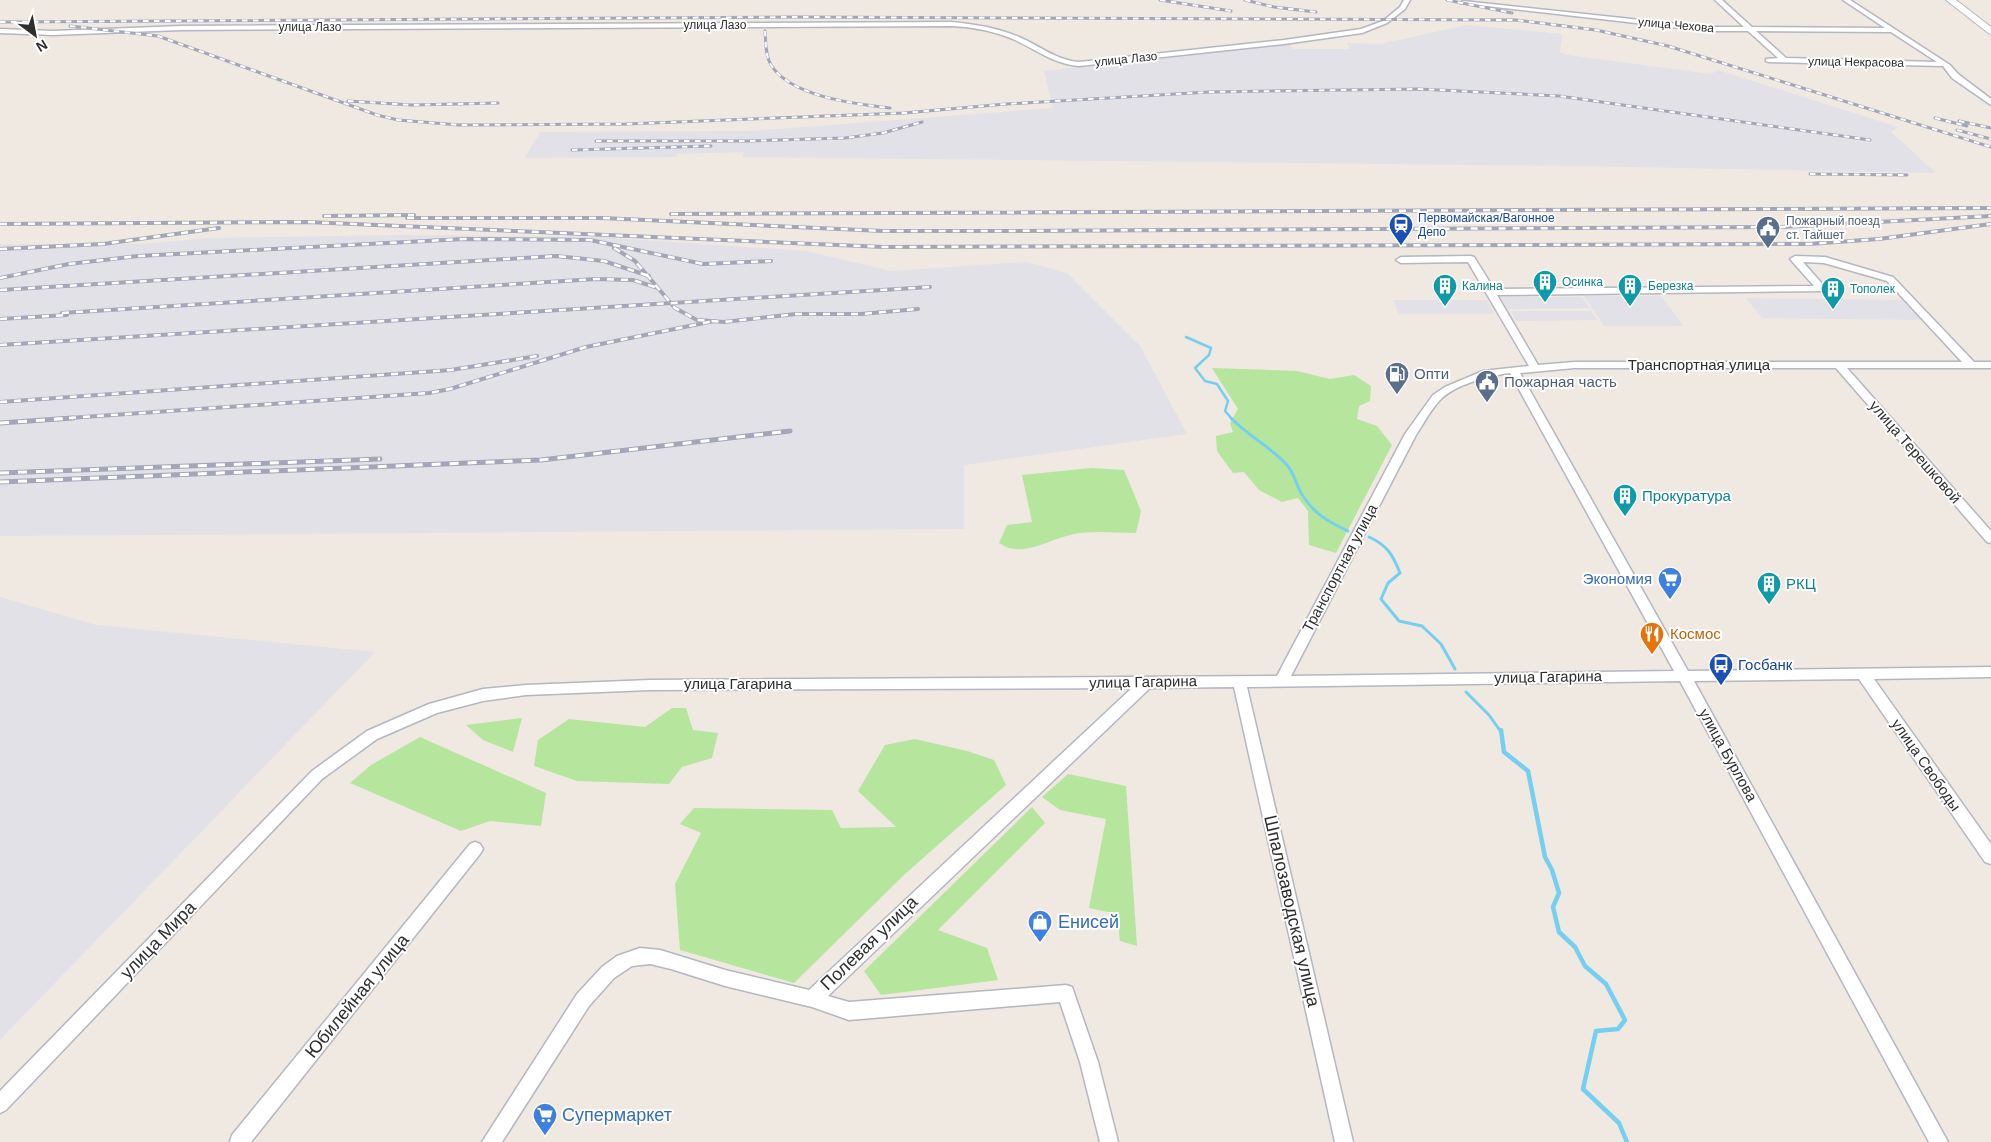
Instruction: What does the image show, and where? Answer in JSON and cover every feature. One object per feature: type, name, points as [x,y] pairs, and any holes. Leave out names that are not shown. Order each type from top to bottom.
[{"type":"main road","points":[[1950,0],[1991,32]]},
{"type":"street","name":"улица Лазо","points":[[0,31],[53,33],[181,28],[957,24],[1009,36],[1054,60],[1079,64],[1284,42],[1362,31],[1385,22],[1403,8],[1407,0]]},
{"type":"street","points":[[1718,0],[1784,60]]},
{"type":"street","points":[[1846,0],[1945,64],[1956,76],[1991,103]]},
{"type":"street","name":"улица Чехова","points":[[1463,3],[1706,29],[1891,30]]},
{"type":"street","name":"улица Некрасова","points":[[1768,60],[1945,64]]},
{"type":"street","points":[[1401,260],[1471,259],[1535,368]]},
{"type":"street","points":[[1492,292],[1822,289],[1795,259],[1824,260],[1890,280],[1971,365]]},
{"type":"street","name":"Транспортная улица","points":[[1281,681],[1411,434],[1437,397],[1460,382],[1487,374],[1513,370],[1574,365],[1991,365]]},
{"type":"street","name":"улица Терешковой","points":[[1839,365],[1991,539]]},
{"type":"street","name":"улица Бурлова","points":[[1513,370],[1684,676],[1939,1142]]},
{"type":"street","name":"улица Гагарина","points":[[317,775],[372,735],[434,708],[483,695],[526,690],[650,685],[1147,683],[1239,680],[1991,672]]},
{"type":"street","name":"улица Свободы","points":[[1863,674],[1991,856]]},
{"type":"street","name":"Шпалозаводская улица","points":[[1239,680],[1344,1142]]},
{"type":"street","name":"Полевая улица","points":[[491,1142],[583,1000],[597,982],[626,960],[639,956],[658,958],[751,986],[812,999],[1073,750],[1147,683]]},
{"type":"street","name":"улица Мира","points":[[0,1104],[317,775]]},
{"type":"street","name":"Юбилейная улица","points":[[239,1142],[474,849]]},
{"type":"street","points":[[812,999],[849,1011],[1066,993],[1090,1062],[1109,1142]]},
{"type":"shaded area","points":[[1467,25],[1562,34],[1560,52],[1567,55],[1711,74],[1718,70],[1898,127],[1891,132],[1936,173],[1582,166],[742,157],[744,152],[677,154],[676,157],[525,158],[540,132],[751,131],[1053,108],[1044,71],[1286,42],[1294,49],[1350,49],[1347,43],[1380,44]]},
{"type":"shaded area","points":[[401,235],[600,237],[806,251],[891,271],[1027,262],[1067,273],[1140,346],[1187,434],[964,465],[964,529],[0,536],[0,244],[143,244],[209,238]]},
{"type":"shaded area","points":[[1584,296],[1661,296],[1684,326],[1604,326]]},
{"type":"shaded area","points":[[1501,297],[1582,297],[1590,308],[1507,309]]},
{"type":"shaded area","points":[[1746,298],[1903,300],[1923,320],[1762,318]]},
{"type":"shaded area","points":[[1393,300],[1487,300],[1494,314],[1399,314]]},
{"type":"shaded area","points":[[1511,311],[1591,311],[1598,320],[1516,321]]},
{"type":"shaded area","points":[[0,597],[96,625],[375,652],[0,1040]]},
{"type":"green space","points":[[1212,368],[1297,371],[1330,379],[1354,375],[1371,386],[1370,401],[1359,406],[1357,419],[1377,426],[1392,445],[1336,553],[1309,545],[1308,511],[1298,498],[1282,502],[1259,490],[1244,472],[1233,473],[1217,451],[1216,436],[1233,432],[1230,423],[1238,409]]},
{"type":"green space","points":[[1091,468],[1124,470],[1141,511],[1136,533],[1078,533],[1026,549],[1008,547],[999,543],[1007,525],[1032,522],[1022,475]]},
{"type":"green space","points":[[672,708],[686,708],[693,730],[718,733],[712,758],[682,767],[669,784],[577,781],[534,766],[538,740],[569,719],[645,727]]},
{"type":"green space","points":[[522,718],[513,752],[483,740],[466,725]]},
{"type":"green space","points":[[420,737],[546,793],[541,826],[490,821],[461,831],[350,783],[371,765]]},
{"type":"green space","points":[[915,739],[967,751],[994,760],[1006,785],[905,874],[794,983],[680,950],[675,884],[701,833],[680,824],[694,808],[832,810],[841,828],[896,827],[858,791],[885,745]]},
{"type":"green space","points":[[1068,774],[1126,786],[1137,946],[1120,941],[1117,914],[1089,908],[1106,819],[1060,810],[1042,797]]},
{"type":"green space","points":[[1032,807],[1045,823],[938,930],[987,948],[998,980],[881,995],[864,971]]},
{"type":"waterway","points":[[1186,337],[1211,348],[1209,355],[1195,368],[1205,381],[1217,384],[1228,401],[1225,411],[1232,418]]},
{"type":"waterway","points":[[1232,418],[1287,465],[1301,493],[1316,512],[1348,531]]},
{"type":"waterway","points":[[1369,537],[1389,551],[1400,573],[1388,583],[1381,599],[1399,621],[1422,626],[1441,644],[1455,669]]},
{"type":"waterway","points":[[1466,692],[1489,715],[1501,732]]},
{"type":"waterway","points":[[1501,730],[1504,752],[1528,771],[1545,857],[1552,870],[1559,893],[1553,907],[1559,932],[1575,947],[1585,966],[1606,984],[1625,1020],[1618,1029],[1596,1031],[1583,1089],[1619,1123],[1627,1142]]},
{"type":"railway","points":[[1160,0],[1231,11]]},
{"type":"railway","points":[[1245,0],[1274,7],[1316,12]]},
{"type":"railway","points":[[1447,0],[1512,13]]},
{"type":"railway","points":[[0,22],[796,17],[1516,20],[1596,30],[1668,46],[1991,147]]},
{"type":"railway","points":[[70,26],[158,36],[377,115],[398,120],[459,125],[626,124],[904,113],[1006,104],[1209,92],[1418,89],[1559,96],[1870,140]]},
{"type":"railway","points":[[765,31],[767,53],[771,65],[780,76],[793,85],[825,97],[890,108]]},
{"type":"railway","points":[[348,101],[412,105],[498,103]]},
{"type":"railway","points":[[1935,118],[1967,126]]},
{"type":"railway","points":[[1959,121],[1991,128]]},
{"type":"railway","points":[[596,141],[748,141],[845,138],[883,133],[922,122]]},
{"type":"railway","points":[[1957,130],[1991,139]]},
{"type":"railway","points":[[572,150],[711,146]]},
{"type":"railway","points":[[1810,174],[1907,175]]},
{"type":"railway","points":[[671,214],[1991,208]]},
{"type":"railway","points":[[324,216],[414,215]]},
{"type":"railway","points":[[407,218],[602,218],[883,231],[994,231],[1782,227],[1991,216]]},
{"type":"railway","points":[[0,224],[307,222],[884,247],[1809,244],[1879,239],[1991,224]]},
{"type":"railway","points":[[0,249],[103,244],[219,228]]},
{"type":"railway","points":[[0,278],[69,264],[138,256],[464,239],[590,240],[703,264],[771,261]]},
{"type":"railway","points":[[614,248],[635,261],[647,275]]},
{"type":"railway","points":[[0,290],[556,256],[604,261],[647,275]]},
{"type":"railway","points":[[647,275],[658,288]]},
{"type":"railway","points":[[62,313],[596,279],[633,280],[658,288]]},
{"type":"railway","points":[[671,303],[930,287]]},
{"type":"railway","points":[[658,288],[671,303]]},
{"type":"railway","points":[[0,345],[671,303]]},
{"type":"railway","points":[[671,303],[675,308],[697,320],[713,321]]},
{"type":"railway","points":[[713,321],[724,322],[796,314],[861,314],[918,309]]},
{"type":"railway","points":[[0,319],[67,315]]},
{"type":"railway","points":[[55,419],[429,393],[450,389],[586,347],[713,321]]},
{"type":"railway","points":[[0,402],[451,370],[537,356]]},
{"type":"railway","points":[[0,423],[73,418]]},
{"type":"railway","points":[[0,482],[541,460],[790,431]]},
{"type":"railway","points":[[0,473],[380,459]]},
{"type":"place","name":"Первомайская/Вагонное Депо","points":[[1401,246]]},
{"type":"place","name":"Пожарный поезд ст. Тайшет","points":[[1768,249]]},
{"type":"place","name":"Осинка","points":[[1545,303]]},
{"type":"place","name":"Калина","points":[[1445,307]]},
{"type":"place","name":"Березка","points":[[1630,307]]},
{"type":"place","name":"Тополек","points":[[1833,310]]},
{"type":"place","name":"Опти","points":[[1397,395]]},
{"type":"place","name":"Пожарная часть","points":[[1487,403]]},
{"type":"place","name":"Прокуратура","points":[[1625,517]]},
{"type":"place","name":"Экономия","points":[[1670,600]]},
{"type":"place","name":"РКЦ","points":[[1769,605]]},
{"type":"place","name":"Космос","points":[[1652,655]]},
{"type":"place","name":"Госбанк","points":[[1721,686]]},
{"type":"place","name":"Енисей","points":[[1040,943]]},
{"type":"place","name":"Супермаркет","points":[[545,1136]]}]
